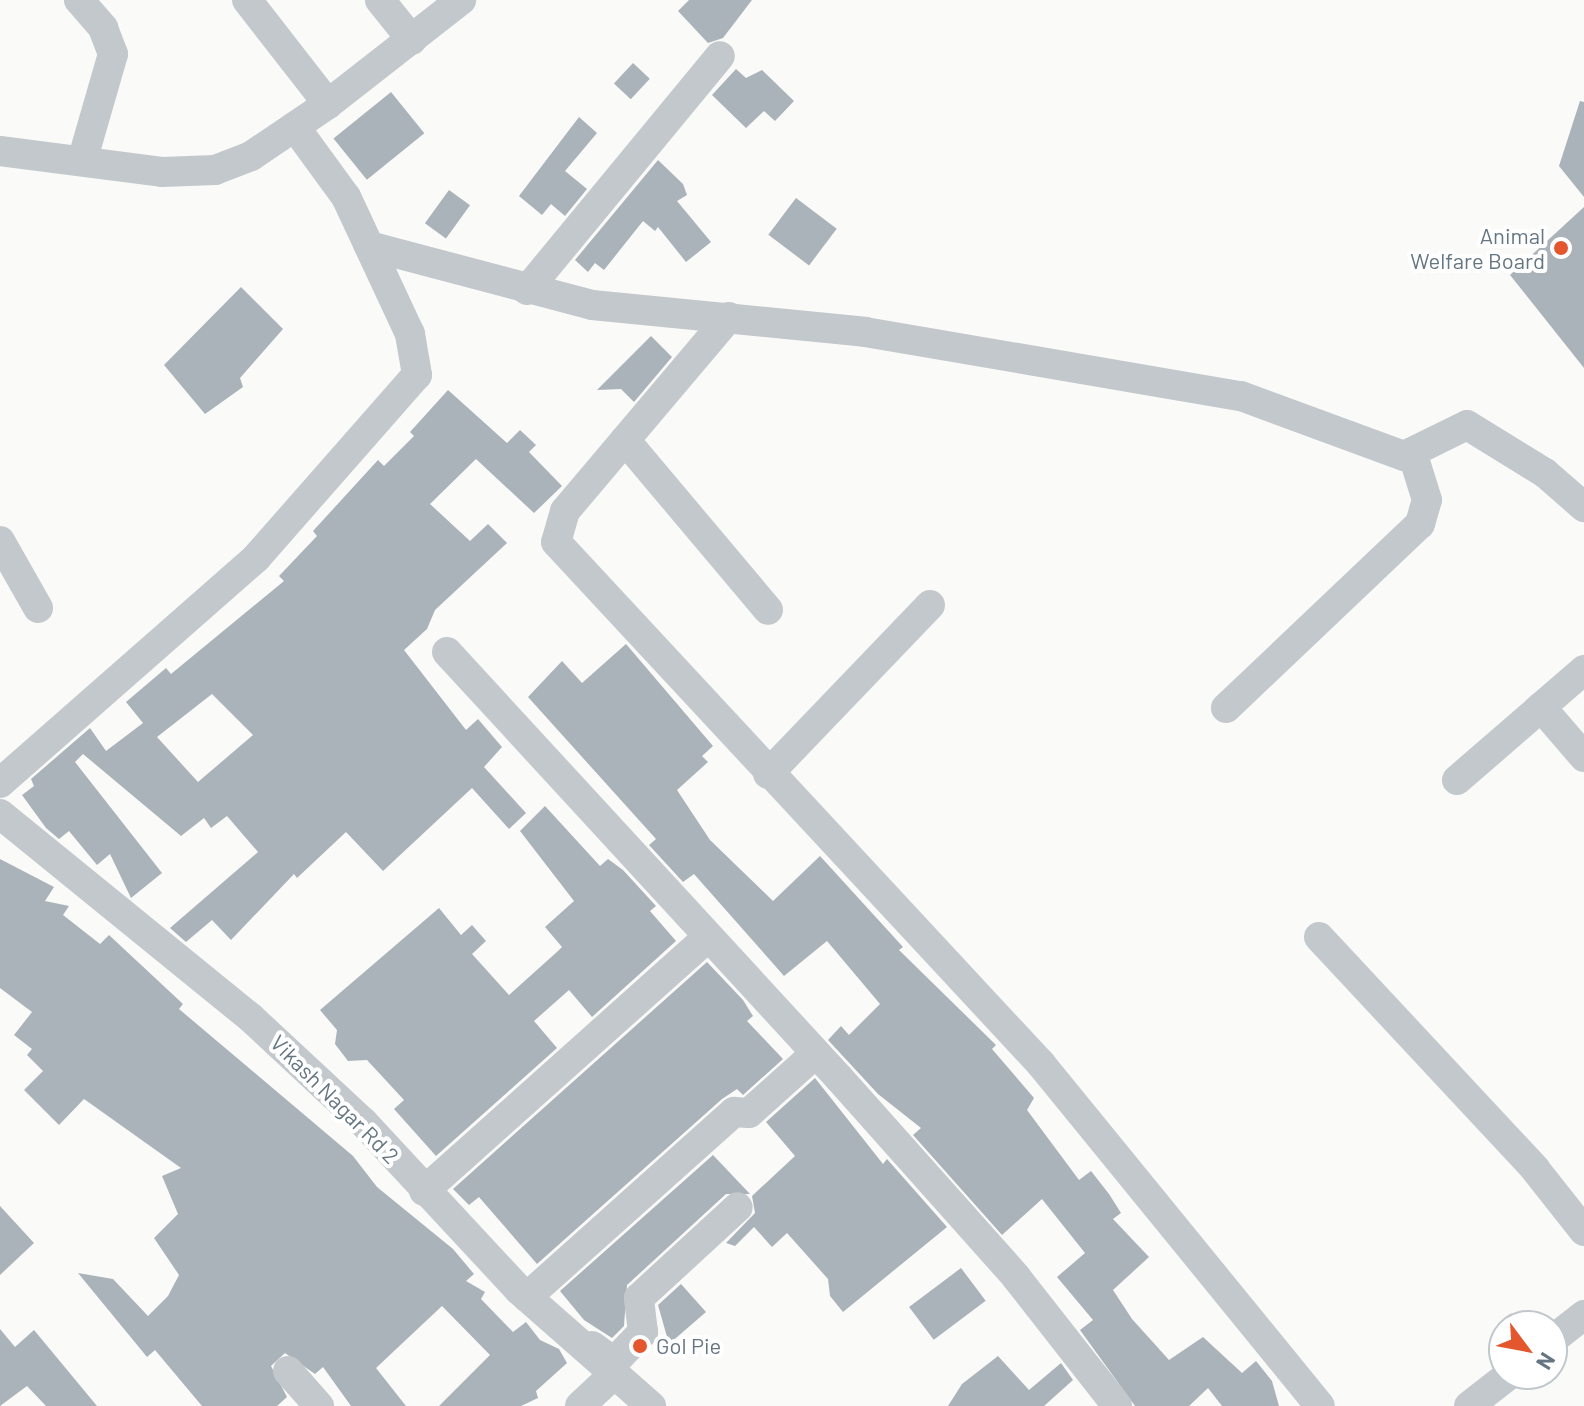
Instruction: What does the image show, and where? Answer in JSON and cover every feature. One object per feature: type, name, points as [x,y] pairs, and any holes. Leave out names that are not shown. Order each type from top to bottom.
[{"type":"street","points":[[79,0],[103,28],[113,54],[83,158]]},
{"type":"street","points":[[247,0],[328,104]]},
{"type":"street","points":[[380,0],[412,40]]},
{"type":"street","points":[[0,151],[83,158],[162,172],[215,170],[251,156],[295,127],[461,0]]},
{"type":"street","points":[[527,290],[720,56]]},
{"type":"street","points":[[0,783],[256,558],[417,375],[410,334],[346,197],[295,127]]},
{"type":"street","points":[[369,246],[592,305],[729,317],[1015,354],[1241,396],[1385,452],[1413,455],[1454,427],[1479,427],[1584,507]]},
{"type":"street","points":[[729,317],[565,511],[556,542],[569,562],[655,642],[768,774],[1041,1064],[1320,1406]]},
{"type":"street","points":[[625,440],[768,610]]},
{"type":"street","points":[[1226,708],[1420,524],[1427,500],[1413,455]]},
{"type":"street","points":[[0,541],[38,608]]},
{"type":"street","points":[[768,774],[930,605]]},
{"type":"street","points":[[447,652],[1016,1277],[1117,1406]]},
{"type":"street","points":[[1457,780],[1584,670]]},
{"type":"street","points":[[1541,707],[1584,757]]},
{"type":"street","name":"Vikash Nagar Rd 2","points":[[4,823],[251,1018],[363,1122],[424,1191],[527,1297],[651,1406]]},
{"type":"street","points":[[424,1191],[708,937]]},
{"type":"street","points":[[1319,937],[1535,1169],[1584,1231]]},
{"type":"street","points":[[527,1297],[734,1112],[749,1113],[815,1054]]},
{"type":"street","points":[[587,1352],[595,1343],[614,1362],[643,1332],[639,1298],[738,1207]]},
{"type":"street","points":[[1568,1328],[1584,1315]]},
{"type":"street","points":[[288,1371],[319,1406]]},
{"type":"street","points":[[580,1406],[613,1375]]},
{"type":"street","points":[[1469,1406],[1490,1390]]},
{"type":"building","points":[[689,0],[752,0],[723,38],[708,43],[678,11]]},
{"type":"building","points":[[633,63],[650,79],[631,99],[614,83]]},
{"type":"building","points":[[736,69],[746,78],[762,70],[794,101],[775,121],[764,111],[746,128],[712,95]]},
{"type":"building","points":[[391,92],[424,133],[367,180],[333,139]]},
{"type":"building","points":[[1580,101],[1584,102],[1584,197],[1559,166]]},
{"type":"building","points":[[579,117],[597,133],[565,171],[587,189],[565,216],[551,204],[542,215],[519,196]]},
{"type":"building","points":[[658,160],[683,184],[687,195],[677,201],[711,242],[686,262],[658,227],[655,231],[643,221],[604,270],[595,263],[588,272],[575,260]]},
{"type":"building","points":[[449,190],[470,205],[446,238],[425,223]]},
{"type":"building","points":[[796,198],[837,229],[809,265],[768,235]]},
{"type":"building","name":"Animal Welfare Board","points":[[1584,207],[1584,368],[1510,275]]},
{"type":"building","points":[[241,287],[283,329],[240,378],[243,387],[205,414],[164,365]]},
{"type":"building","points":[[651,336],[672,357],[634,402],[621,389],[597,390]]},
{"type":"building","points":[[448,390],[507,443],[520,430],[536,445],[529,452],[562,486],[534,513],[476,459],[430,504],[470,541],[488,524],[507,543],[435,610],[427,629],[404,650],[466,730],[478,719],[502,747],[484,767],[526,813],[509,829],[472,788],[383,871],[346,832],[297,878],[294,874],[231,940],[212,920],[186,942],[170,928],[258,852],[227,816],[211,828],[204,818],[181,836],[83,754],[75,762],[162,873],[131,898],[110,854],[97,865],[69,831],[59,839],[46,828],[22,795],[34,786],[31,779],[90,728],[106,751],[143,723],[126,702],[166,668],[171,674],[284,581],[279,576],[317,536],[313,531],[378,460],[384,466],[414,436],[410,432]],"holes":[[[212,694],[253,735],[198,782],[157,737]]]},
{"type":"building","points":[[626,644],[713,746],[702,756],[708,762],[677,790],[710,840],[773,901],[820,856],[903,947],[899,950],[996,1045],[992,1049],[1034,1098],[1027,1110],[1079,1180],[1091,1171],[1109,1194],[1121,1213],[1113,1219],[1149,1257],[1113,1290],[1132,1319],[1169,1360],[1203,1337],[1242,1373],[1256,1361],[1272,1381],[1279,1406],[1222,1406],[1208,1388],[1189,1406],[1135,1406],[1080,1330],[1093,1320],[1057,1277],[1085,1253],[1042,1199],[1002,1235],[913,1135],[921,1128],[878,1094],[828,1040],[841,1026],[849,1035],[880,1004],[827,941],[784,976],[694,874],[683,882],[649,845],[656,839],[528,697],[562,661],[582,683]]},
{"type":"building","points":[[545,806],[600,866],[608,859],[623,870],[656,906],[650,911],[676,941],[592,1017],[569,990],[534,1021],[557,1048],[436,1156],[394,1109],[404,1100],[367,1060],[348,1061],[335,1044],[337,1030],[320,1010],[439,908],[461,935],[472,925],[486,941],[472,954],[509,995],[558,951],[562,947],[545,927],[574,901],[520,831]]},
{"type":"building","points":[[0,859],[54,887],[45,901],[69,906],[63,915],[100,944],[109,935],[183,1004],[179,1009],[353,1156],[377,1187],[453,1249],[474,1274],[466,1281],[485,1292],[481,1299],[513,1332],[526,1322],[540,1340],[559,1349],[567,1363],[536,1391],[538,1398],[521,1406],[439,1406],[490,1355],[442,1306],[376,1368],[406,1406],[351,1406],[323,1367],[315,1374],[285,1353],[271,1366],[287,1397],[277,1406],[202,1406],[155,1350],[147,1357],[78,1273],[113,1279],[148,1316],[168,1296],[179,1275],[154,1238],[178,1214],[162,1176],[181,1168],[84,1099],[59,1125],[24,1090],[43,1071],[27,1055],[32,1049],[14,1035],[32,1012],[0,988]]},
{"type":"building","points":[[707,962],[743,1000],[753,1016],[747,1021],[783,1059],[743,1095],[737,1089],[722,1099],[537,1264],[479,1197],[469,1205],[453,1189]]},
{"type":"building","points":[[815,1078],[883,1164],[887,1159],[947,1227],[843,1312],[830,1296],[828,1279],[787,1233],[772,1247],[754,1227],[735,1246],[726,1243],[755,1213],[752,1196],[795,1156],[766,1122]]},
{"type":"building","points":[[713,1155],[750,1194],[726,1194],[627,1285],[624,1326],[612,1338],[584,1320],[560,1291]]},
{"type":"building","points":[[0,1206],[34,1243],[0,1275]]},
{"type":"building","points":[[961,1268],[986,1301],[934,1340],[909,1307]]},
{"type":"building","points":[[681,1284],[706,1312],[669,1344],[658,1305]]},
{"type":"building","points":[[0,1329],[15,1347],[34,1330],[97,1406],[46,1406],[27,1386],[0,1406]]},
{"type":"building","points":[[998,1356],[1029,1390],[1061,1363],[1073,1380],[1044,1406],[948,1406],[962,1384]]},
{"type":"place","name":"Animal Welfare Board","points":[[1561,248]]},
{"type":"place","name":"Gol Pie","points":[[640,1346]]}]
